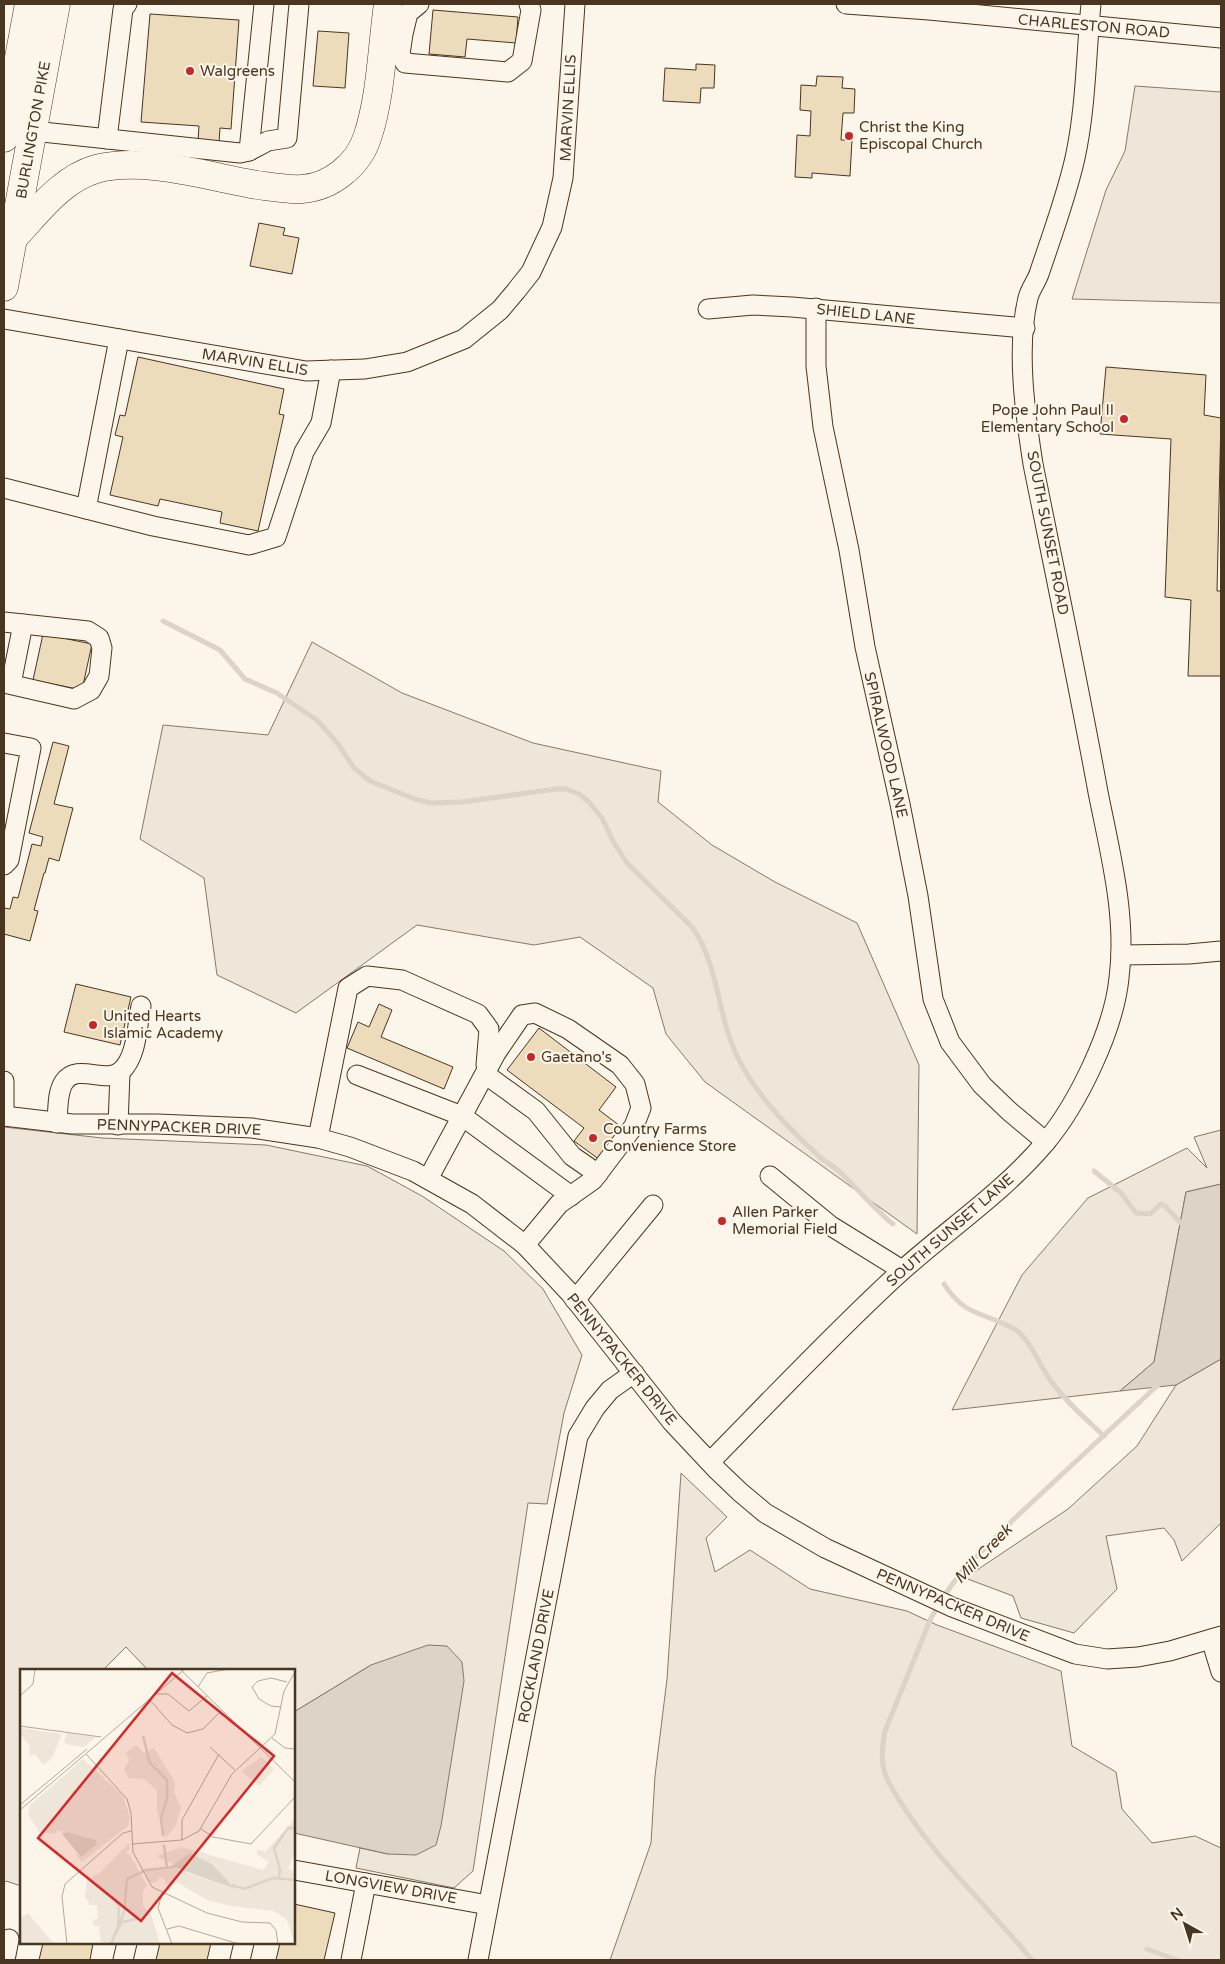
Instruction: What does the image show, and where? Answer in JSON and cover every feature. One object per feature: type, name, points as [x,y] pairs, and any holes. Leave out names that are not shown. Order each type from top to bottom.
[{"type":"highway","name":"BURLINGTON PIKE","points":[[4,138],[12,50],[29,4]]},
{"type":"highway","name":"BURLINGTON PIKE","points":[[4,286],[56,4]]},
{"type":"highway","points":[[13,238],[50,198],[72,181],[96,169],[125,165],[154,166],[276,188],[302,189],[324,185],[342,173],[357,158],[367,139],[378,89],[388,4]]},
{"type":"street","points":[[107,139],[122,9],[127,4]]},
{"type":"street","points":[[249,151],[264,4]]},
{"type":"street","points":[[33,131],[240,153],[249,151],[268,141],[287,138],[299,4]]},
{"type":"street","points":[[419,4],[408,13],[403,34],[400,54],[405,63],[508,72],[522,61],[531,10],[529,4]]},
{"type":"street","name":"MARVIN ELLIS","points":[[4,320],[306,372],[365,369],[407,362],[464,339],[500,310],[531,272],[552,227],[563,178],[575,4]]},
{"type":"street","name":"CHARLESTON ROAD","points":[[846,4],[997,10],[1088,26],[1221,38]]},
{"type":"street","name":"SOUTH SUNSET ROAD","points":[[1090,4],[1079,133],[1075,156],[1063,205],[1028,297],[1023,377],[1028,434],[1044,524],[1084,710],[1111,856],[1118,907],[1121,955]]},
{"type":"street","name":"SHIELD LANE","points":[[708,309],[753,306],[816,308],[1025,328]]},
{"type":"street","name":"SPIRALWOOD LANE","points":[[816,308],[816,366],[823,427],[849,550],[867,656],[900,804],[918,896],[933,999],[950,1042],[982,1085],[1046,1142]]},
{"type":"street","points":[[86,509],[119,339]]},
{"type":"street","points":[[4,488],[153,526],[249,545],[276,537],[304,452],[321,423],[331,370]]},
{"type":"street","points":[[4,622],[23,624],[88,631],[99,638],[102,648],[99,676],[91,690],[74,699],[7,684],[23,624]]},
{"type":"street","points":[[4,742],[31,748],[9,860],[4,865]]},
{"type":"street","points":[[1121,955],[1189,954],[1221,951]]},
{"type":"street","name":"SOUTH SUNSET LANE","points":[[710,1462],[812,1357],[902,1270],[1005,1183],[1046,1142],[1076,1096],[1099,1048],[1115,1002],[1120,979],[1121,955]]},
{"type":"street","points":[[318,1138],[348,988],[367,976],[402,980],[478,1014],[489,1030],[485,1074]]},
{"type":"street","points":[[118,1125],[120,1073],[132,1054],[141,1006]]},
{"type":"street","points":[[428,1179],[496,1053],[522,1015],[535,1013],[568,1029],[620,1065],[635,1084],[641,1108],[634,1126],[593,1180],[559,1204],[525,1245]]},
{"type":"street","points":[[57,1123],[64,1082],[72,1074],[109,1075],[120,1073]]},
{"type":"street","points":[[485,1074],[536,1111],[572,1156],[598,1174]]},
{"type":"street","points":[[357,1075],[462,1116],[571,1196]]},
{"type":"street","points":[[4,1081],[4,1116]]},
{"type":"street","name":"PENNYPACKER DRIVE","points":[[4,1116],[57,1123],[252,1128],[318,1138],[383,1158],[428,1179],[472,1204],[525,1245],[548,1268],[575,1300],[672,1422],[710,1462],[740,1492],[765,1513],[825,1548],[952,1607],[1075,1654],[1107,1659],[1170,1651],[1216,1638]]},
{"type":"street","points":[[770,1176],[831,1226],[902,1270]]},
{"type":"street","points":[[575,1300],[653,1205]]},
{"type":"street","name":"ROCKLAND DRIVE","points":[[478,1960],[578,1436],[595,1408],[610,1390],[634,1373]]},
{"type":"street","points":[[1216,1638],[1221,1672]]},
{"type":"street","name":"LONGVIEW DRIVE","points":[[295,1870],[488,1905]]},
{"type":"street","points":[[351,1960],[366,1883]]},
{"type":"street","points":[[5,1960],[9,1939]]},
{"type":"street","points":[[124,1960],[127,1944]]},
{"type":"street","points":[[240,1960],[244,1944]]},
{"type":"shaded area","points":[[1135,86],[1221,92],[1221,303],[1072,299],[1106,190],[1125,151]]},
{"type":"shaded area","points":[[312,642],[402,693],[533,743],[661,771],[658,802],[712,845],[775,882],[857,923],[919,1065],[917,1234],[705,1082],[666,1034],[653,988],[580,937],[534,945],[417,925],[296,1013],[217,975],[204,878],[140,839],[163,725],[268,735]]},
{"type":"shaded area","points":[[4,1127],[102,1138],[266,1145],[367,1166],[422,1196],[504,1251],[543,1289],[582,1355],[564,1413],[547,1504],[528,1503],[473,1871],[454,1888],[356,1868],[360,1848],[388,1854],[371,1665],[295,1711],[295,1669],[147,1669],[126,1647],[104,1669],[20,1669],[20,1886],[6,1881],[4,1883]]},
{"type":"shaded area","points":[[1221,1130],[1221,1184],[1186,1192],[1154,1362],[1120,1391],[952,1410],[1022,1275],[1088,1198],[1187,1148],[1207,1168],[1194,1137]]},
{"type":"shaded area","points":[[1221,1184],[1221,1359],[1176,1385],[1120,1391],[1154,1362],[1186,1192]]},
{"type":"shaded area","points":[[1221,1359],[1221,1523],[1182,1561],[1174,1540],[1164,1528],[1106,1536],[1117,1589],[1074,1633],[1021,1618],[1013,1596],[965,1578],[1068,1509],[1137,1446],[1176,1385]]},
{"type":"shaded area","points":[[681,1473],[727,1517],[706,1538],[715,1572],[750,1550],[810,1589],[907,1611],[937,1625],[1061,1671],[1072,1746],[1116,1772],[1122,1809],[1152,1843],[1195,1836],[1221,1848],[1221,1960],[610,1960],[651,1843],[655,1776],[667,1679]]},
{"type":"shaded area","points":[[428,1645],[447,1646],[462,1662],[464,1681],[441,1826],[436,1845],[416,1855],[388,1854],[295,1833],[295,1711],[371,1665]]},
{"type":"building","points":[[433,10],[518,17],[516,43],[467,39],[465,57],[429,54]]},
{"type":"building","name":"Walgreens","points":[[150,14],[239,20],[231,129],[220,128],[219,143],[198,141],[199,126],[141,122]]},
{"type":"building","points":[[318,31],[349,33],[345,88],[313,86]]},
{"type":"building","points":[[696,64],[715,65],[714,88],[701,88],[700,103],[663,101],[665,68],[696,70]]},
{"type":"building","points":[[817,76],[843,77],[842,88],[855,89],[854,113],[843,113],[841,140],[852,140],[850,176],[812,173],[812,178],[795,177],[797,135],[810,136],[811,111],[800,110],[801,85],[816,86]]},
{"type":"building","points":[[259,223],[285,228],[283,235],[299,238],[292,274],[250,266]]},
{"type":"building","points":[[138,357],[284,389],[279,414],[284,415],[258,531],[220,523],[222,512],[160,499],[158,506],[110,495],[123,437],[115,435],[120,415],[125,416]]},
{"type":"building","points":[[1106,367],[1206,375],[1204,415],[1221,418],[1217,591],[1221,591],[1221,676],[1188,676],[1191,600],[1165,597],[1171,439],[1100,434]]},
{"type":"building","points":[[43,634],[92,644],[82,690],[33,680]]},
{"type":"building","points":[[53,742],[69,746],[54,804],[73,808],[59,861],[49,858],[44,873],[34,910],[38,911],[30,941],[4,934],[4,908],[10,909],[13,897],[18,898],[32,844],[41,846],[43,837],[29,833]]},
{"type":"building","points":[[76,984],[131,997],[120,1045],[64,1032]]},
{"type":"building","points":[[379,1004],[392,1010],[381,1037],[453,1067],[444,1089],[347,1048],[358,1022],[369,1027]]},
{"type":"building","points":[[539,1028],[616,1087],[599,1110],[624,1129],[600,1160],[574,1141],[584,1128],[507,1070]]},
{"type":"building","points":[[295,1904],[335,1913],[324,1960],[276,1960],[280,1944],[295,1944]]},
{"type":"building","points":[[43,1944],[93,1944],[90,1960],[39,1960]]},
{"type":"building","points":[[160,1944],[211,1944],[207,1960],[156,1960]]},
{"type":"waterway","points":[[163,621],[220,650],[245,679],[277,693],[318,721],[338,744],[354,768],[370,781],[415,799],[431,803],[462,802],[556,789],[566,789],[579,794],[588,801],[602,818],[614,843],[627,863],[693,928],[702,943],[714,976],[732,1044],[747,1074],[765,1100],[797,1135],[820,1157],[839,1171],[893,1224]]},
{"type":"waterway","points":[[1094,1171],[1121,1193],[1136,1213],[1150,1214],[1161,1204],[1182,1224]]},
{"type":"waterway","points":[[944,1284],[949,1292],[966,1307],[1009,1326],[1022,1335],[1057,1389],[1104,1436]]},
{"type":"waterway","name":"Mill Creek","points":[[1032,1960],[938,1853],[897,1797],[884,1771],[882,1748],[885,1731],[931,1618],[962,1571],[1013,1520],[1159,1384]]},
{"type":"waterway","points":[[1147,1949],[1177,1960]]},
{"type":"place","name":"Walgreens","points":[[190,71]]},
{"type":"place","name":"Christ the King Episcopal Church","points":[[849,136]]},
{"type":"place","name":"Pope John Paul II Elementary School","points":[[1124,419]]},
{"type":"place","name":"United Hearts Islamic Academy","points":[[93,1025]]},
{"type":"place","name":"Gaetano's","points":[[531,1057]]},
{"type":"place","name":"Country Farms Convenience Store","points":[[593,1138]]},
{"type":"place","name":"Allen Parker Memorial Field","points":[[722,1221]]}]
